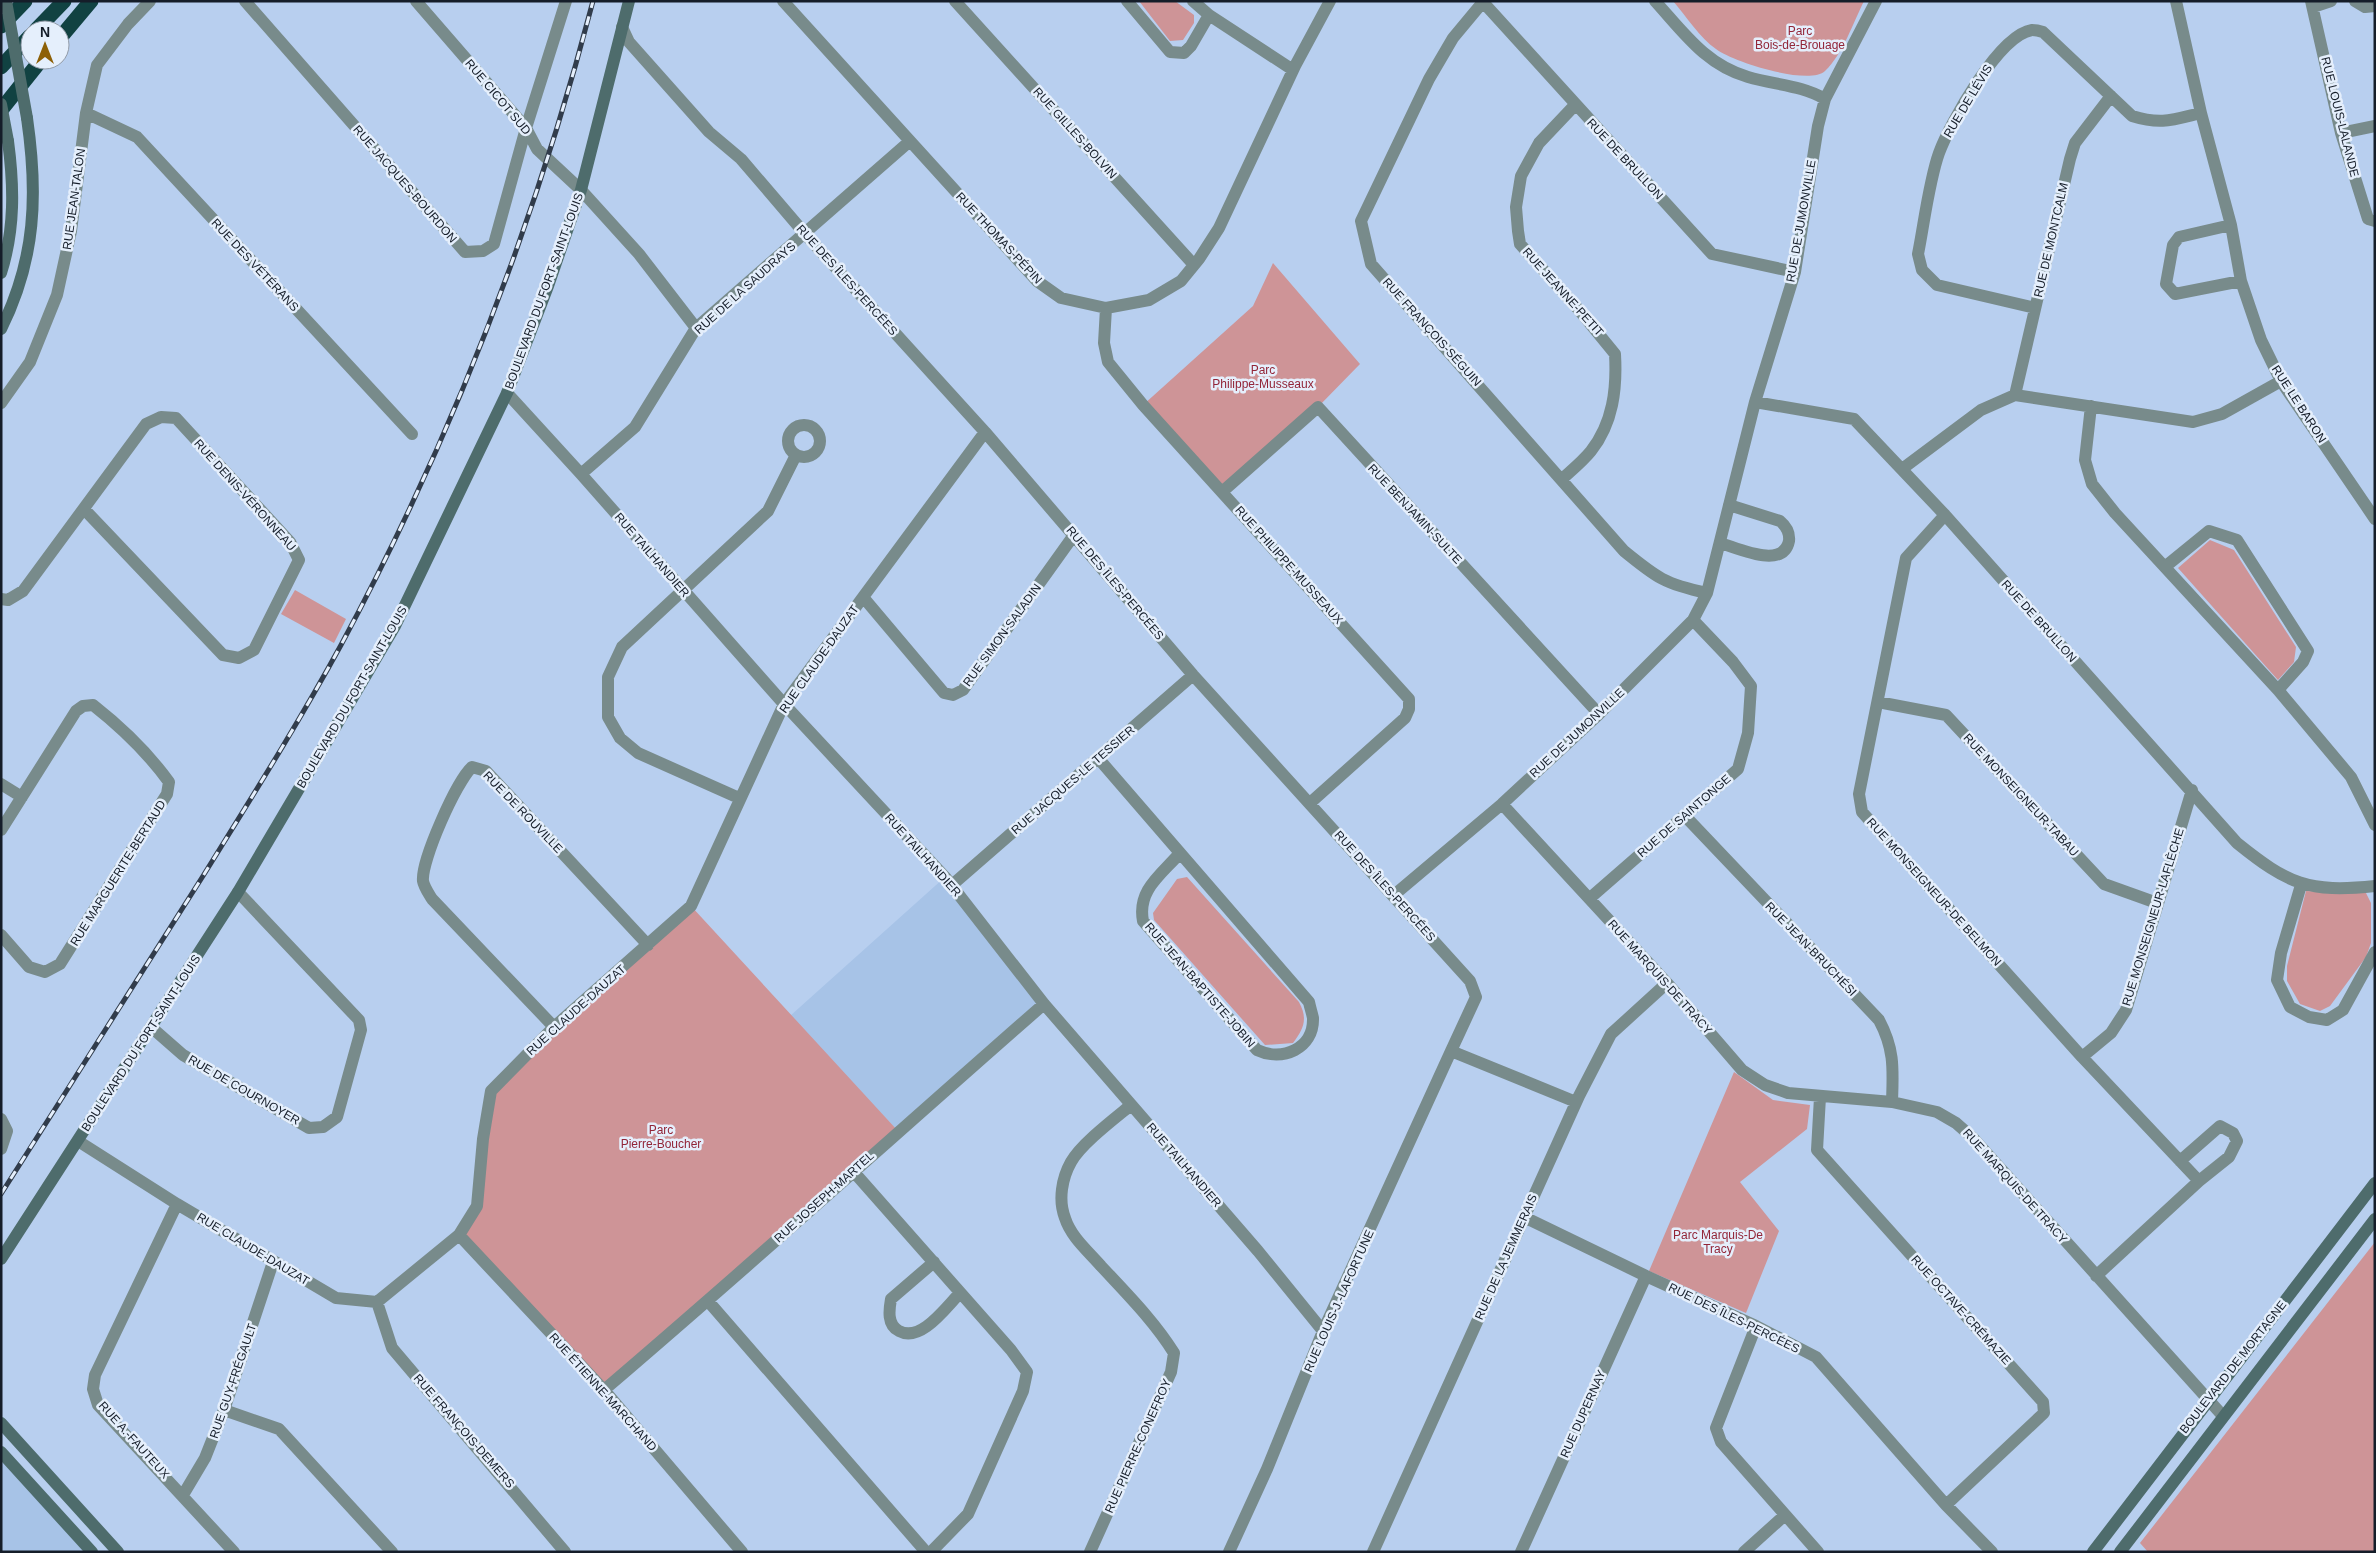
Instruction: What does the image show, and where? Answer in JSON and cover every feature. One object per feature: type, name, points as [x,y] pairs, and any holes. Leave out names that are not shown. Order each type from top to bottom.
[{"type":"highway","points":[[1,26],[25,1]]},
{"type":"highway","points":[[46,20],[64,1]]},
{"type":"highway","points":[[70,26],[91,1]]},
{"type":"highway","points":[[1,67],[20,47]]},
{"type":"highway","points":[[1,110],[33,70]]},
{"type":"street","points":[[1,329],[21,280],[34,218],[34,176],[27,118],[6,1]]},
{"type":"street","name":"RUE JEAN-TALON","points":[[1,403],[30,362],[58,294],[71,231],[86,113],[97,65],[128,24],[150,1]]},
{"type":"street","name":"RUE JACQUES-BOURDON","points":[[245,1],[465,252],[483,251],[494,244],[526,128]]},
{"type":"street","name":"RUE CICOT SUD","points":[[416,1],[526,128],[537,149],[581,190],[639,254],[696,328]]},
{"type":"street","points":[[526,128],[566,1]]},
{"type":"street","name":"BOULEVARD DU FORT-SAINT-LOUIS","points":[[1,1259],[238,892],[395,626],[507,393],[548,286],[581,190],[630,1]]},
{"type":"street","name":"RUE THOMAS-PÉPIN","points":[[783,1],[1037,281],[1060,298],[1106,308],[1149,300],[1181,281],[1194,265],[1219,228],[1293,70],[1330,1]]},
{"type":"street","name":"RUE GILLES-BOLVIN","points":[[955,1],[1194,265]]},
{"type":"street","points":[[1127,1],[1170,52],[1175,53],[1184,53],[1191,46],[1209,15]]},
{"type":"street","points":[[1194,1],[1209,15],[1293,70]]},
{"type":"street","points":[[1655,1],[1707,58],[1724,68],[1749,78],[1802,88],[1825,99]]},
{"type":"street","name":"RUE DE JUMONVILLE","points":[[1394,895],[1502,804],[1599,714],[1693,620],[1707,593],[1755,402],[1794,272],[1818,126],[1825,99],[1876,1]]},
{"type":"street","name":"RUE LE BARON","points":[[2176,1],[2201,112],[2231,225],[2241,281],[2261,340],[2281,381],[2373,513]]},
{"type":"street","name":"RUE LOUIS-LALANDE","points":[[2331,1],[2312,4],[2341,133],[2368,219],[2375,220]]},
{"type":"street","points":[[2355,1],[2365,7],[2375,6]]},
{"type":"street","name":"RUE DE BRULLON","points":[[1482,2],[1712,254],[1794,272]]},
{"type":"street","name":"RUE FRANÇOIS-SÉGUIN","points":[[1482,2],[1453,38],[1429,79],[1362,221],[1371,264],[1562,478],[1624,551],[1648,571],[1676,587],[1707,593]]},
{"type":"street","name":"RUE DES ÎLES-PERCÉES","points":[[622,27],[629,42],[635,49],[709,132],[741,159],[806,235],[985,432],[1193,675],[1470,981],[1476,997],[1451,1051]]},
{"type":"street","name":"RUE DE LÉVIS","points":[[2035,308],[1937,285],[1922,270],[1918,254],[1938,154],[1950,127],[1989,63],[2022,34],[2033,30],[2043,32],[2132,116],[2150,122],[2161,122],[2201,112]]},
{"type":"street","name":"RUE DE MONTCALM","points":[[2015,395],[2075,143],[2111,96]]},
{"type":"street","points":[[1,104],[8,141],[13,186],[13,214],[1,273]]},
{"type":"street","name":"RUE JEANNE-PETIT","points":[[1562,478],[1590,452],[1607,423],[1614,406],[1615,354],[1580,310],[1520,244],[1516,207],[1521,176],[1539,144],[1575,105]]},
{"type":"street","name":"RUE DES VÉTÉRANS","points":[[86,113],[137,137],[412,434]]},
{"type":"street","points":[[2341,133],[2375,126]]},
{"type":"street","name":"RUE DE LA SAUDRAYS","points":[[580,474],[635,427],[696,328],[806,235],[910,142]]},
{"type":"street","points":[[2231,225],[2179,237],[2174,245],[2166,284],[2175,294],[2241,281]]},
{"type":"street","name":"RUE PHILIPPE-MUSSEAUX","points":[[1106,308],[1104,343],[1108,362],[1143,406],[1409,699],[1409,709],[1405,718],[1310,803]]},
{"type":"street","points":[[1902,469],[1981,410],[2015,395],[2193,422],[2222,414],[2281,381]]},
{"type":"street","name":"RUE TAILHANDIER","points":[[507,393],[784,704],[952,885],[1044,1004],[1258,1252],[1323,1332]]},
{"type":"street","name":"RUE DE BRULLON","points":[[1755,402],[1854,419],[1945,515],[2192,790],[2237,843],[2270,869],[2301,885],[2342,890],[2375,886]]},
{"type":"street","points":[[2090,406],[2085,460],[2092,484],[2115,512],[2278,690],[2351,777],[2375,825]]},
{"type":"street","name":"RUE BENJAMIN-SULTE","points":[[1222,492],[1318,408],[1599,714]]},
{"type":"street","name":"RUE DENIS-VÉRONNEAU","points":[[1,599],[8,600],[23,591],[85,510],[146,424],[161,417],[176,418],[290,542],[298,554],[298,567],[254,650],[239,658],[224,655],[85,510]]},
{"type":"street","name":"RUE CLAUDE-DAUZAT","points":[[78,1140],[177,1204],[336,1298],[377,1302],[460,1235],[477,1206],[483,1139],[491,1091],[554,1027],[691,906],[739,798],[784,704],[985,432]]},
{"type":"street","points":[[739,798],[638,753],[620,738],[608,716],[608,677],[622,647],[768,511],[796,455]]},
{"type":"street","points":[[1720,543],[1768,557],[1778,555],[1786,549],[1789,539],[1786,526],[1780,521],[1729,505]]},
{"type":"street","name":"RUE MONSEIGNEUR-DE BELMON","points":[[1945,515],[1906,558],[1859,794],[1862,812],[2082,1057],[2199,1181]]},
{"type":"street","points":[[2166,566],[2209,531],[2237,540],[2308,651],[2303,662],[2278,690]]},
{"type":"street","name":"RUE SIMON-SALADIN","points":[[863,597],[944,693],[953,694],[963,690],[1074,535]]},
{"type":"street","name":"RUE DE SAINTONGE","points":[[1590,898],[1738,769],[1748,733],[1751,686],[1734,662],[1693,620]]},
{"type":"street","name":"RUE JACQUES-LE TESSIER","points":[[952,885],[1193,675]]},
{"type":"street","name":"RUE MONSEIGNEUR-TABAU","points":[[1878,702],[1946,715],[2104,884],[2157,904]]},
{"type":"street","name":"RUE MARGUERITE-BERTAUD","points":[[1,830],[76,711],[83,706],[93,705],[111,719],[158,767],[169,782],[167,794],[60,964],[45,972],[29,967],[1,935]]},
{"type":"street","name":"RUE JEAN-BAPTISTE-JOBIN","points":[[1098,758],[1309,1002],[1313,1018],[1311,1032],[1296,1050],[1282,1056],[1266,1054],[1257,1050],[1143,921],[1140,908],[1143,895],[1180,854]]},
{"type":"street","name":"RUE DE ROUVILLE","points":[[554,1027],[432,899],[423,884],[424,868],[454,792],[464,774],[472,767],[486,770],[648,945]]},
{"type":"street","points":[[1,784],[22,797]]},
{"type":"street","name":"RUE MONSEIGNEUR-LAFLÈCHE","points":[[2082,1057],[2111,1033],[2126,1010],[2192,790]]},
{"type":"street","name":"RUE MARQUIS-DE TRACY","points":[[1502,804],[1667,982],[1742,1070],[1765,1085],[1788,1093],[1892,1102],[1936,1112],[1956,1123],[1973,1138],[2223,1416]]},
{"type":"street","name":"RUE JEAN-BRUCHÉSI","points":[[1685,816],[1879,1020],[1889,1039],[1894,1060],[1892,1102]]},
{"type":"street","points":[[2301,885],[2281,953],[2277,980],[2290,1007],[2309,1017],[2327,1020],[2343,1010],[2375,952]]},
{"type":"street","name":"RUE DE COURNOYER","points":[[152,1027],[183,1055],[309,1128],[323,1127],[337,1117],[361,1030],[359,1020],[238,892]]},
{"type":"street","name":"RUE DE LA JEMMERAIS","points":[[1373,1552],[1576,1102],[1610,1034],[1667,982]]},
{"type":"street","name":"RUE JOSEPH-MARTEL","points":[[604,1390],[708,1301],[1044,1004]]},
{"type":"street","points":[[1451,1051],[1576,1102]]},
{"type":"street","name":"RUE LOUIS-J.-LAFORTUNE","points":[[1229,1552],[1268,1469],[1323,1332],[1451,1051]]},
{"type":"street","name":"RUE OCTAVE-CRÉMAZIE","points":[[1820,1097],[1817,1150],[2043,1402],[2044,1413],[1946,1505]]},
{"type":"street","name":"RUE PIERRE-CONEFROY","points":[[1090,1552],[1171,1372],[1174,1353],[1161,1332],[1075,1237],[1064,1217],[1062,1197],[1064,1179],[1072,1161],[1104,1128],[1131,1105]]},
{"type":"street","points":[[1,1119],[7,1131],[1,1149]]},
{"type":"street","points":[[2096,1276],[2199,1181],[2229,1157],[2238,1141],[2233,1133],[2220,1126],[2180,1161]]},
{"type":"street","points":[[853,1171],[934,1262],[1027,1372],[1023,1391],[968,1514],[931,1552]]},
{"type":"street","name":"BOULEVARD DE MORTAGNE","points":[[2093,1552],[2208,1399],[2375,1183]]},
{"type":"street","name":"RUE A.-FAUTEUX","points":[[177,1204],[95,1374],[93,1389],[98,1404],[234,1552]]},
{"type":"street","name":"RUE DES ÎLES-PERCÉES","points":[[1524,1217],[1646,1276],[1756,1326],[1816,1358],[1946,1505],[1992,1552]]},
{"type":"street","name":"BOULEVARD DE MORTAGNE","points":[[2120,1552],[2375,1219]]},
{"type":"street","name":"RUE ÉTIENNE-MARCHAND","points":[[460,1235],[604,1390],[742,1552]]},
{"type":"street","name":"RUE GUY-FRÉGAULT","points":[[183,1495],[206,1458],[224,1410],[273,1262]]},
{"type":"street","points":[[934,1262],[891,1300],[889,1315],[895,1329],[905,1334],[915,1334],[960,1293]]},
{"type":"street","name":"RUE DUPERNAY","points":[[1521,1552],[1646,1276]]},
{"type":"street","points":[[708,1301],[926,1552]]},
{"type":"street","name":"RUE FRANÇOIS-DEMERS","points":[[377,1302],[392,1348],[564,1548],[565,1552]]},
{"type":"street","points":[[1756,1326],[1716,1428],[1721,1442],[1818,1552]]},
{"type":"street","points":[[224,1410],[279,1429],[392,1552]]},
{"type":"street","points":[[1,1423],[118,1552]]},
{"type":"street","points":[[1,1452],[92,1552]]},
{"type":"street","points":[[1744,1552],[1785,1515]]},
{"type":"street","points":[[75,1533],[89,1520]]},
{"type":"shaded area","points":[[945,877],[1044,1004],[898,1131],[790,1016]]},
{"type":"shaded area","points":[[1,1456],[87,1552],[1,1552]]},
{"type":"green space","points":[[1139,1],[1175,1],[1194,15],[1194,23],[1183,40],[1170,41]]},
{"type":"green space","name":"Parc Bois-de-Brouage","points":[[1673,1],[1864,1],[1842,47],[1831,64],[1825,71],[1816,75],[1804,76],[1754,66],[1716,49],[1704,39]]},
{"type":"green space","name":"Parc Philippe-Musseaux","points":[[1273,263],[1360,364],[1318,407],[1222,492],[1143,405],[1253,306]]},
{"type":"green space","points":[[2210,540],[2234,550],[2296,647],[2294,662],[2278,680],[2178,568]]},
{"type":"green space","points":[[295,590],[346,619],[334,643],[281,614]]},
{"type":"green space","points":[[1187,877],[1299,1002],[1302,1008],[1304,1023],[1293,1043],[1265,1045],[1154,920],[1153,913],[1177,879]]},
{"type":"green space","points":[[2306,891],[2366,893],[2371,903],[2371,943],[2366,957],[2330,1006],[2320,1011],[2300,1004],[2287,981],[2287,966]]},
{"type":"green space","name":"Parc Pierre-Boucher","points":[[691,906],[898,1131],[604,1390],[459,1235],[477,1206],[491,1091]]},
{"type":"green space","name":"Parc Marquis-De Tracy","points":[[1734,1072],[1773,1100],[1810,1105],[1807,1129],[1740,1182],[1779,1231],[1746,1313],[1649,1271]]},
{"type":"green space","points":[[2375,1242],[2375,1552],[2148,1552],[2140,1543]]},
{"type":"railway","points":[[1,1194],[274,762],[341,645],[381,568],[453,411],[517,249],[570,84],[593,1]]}]
